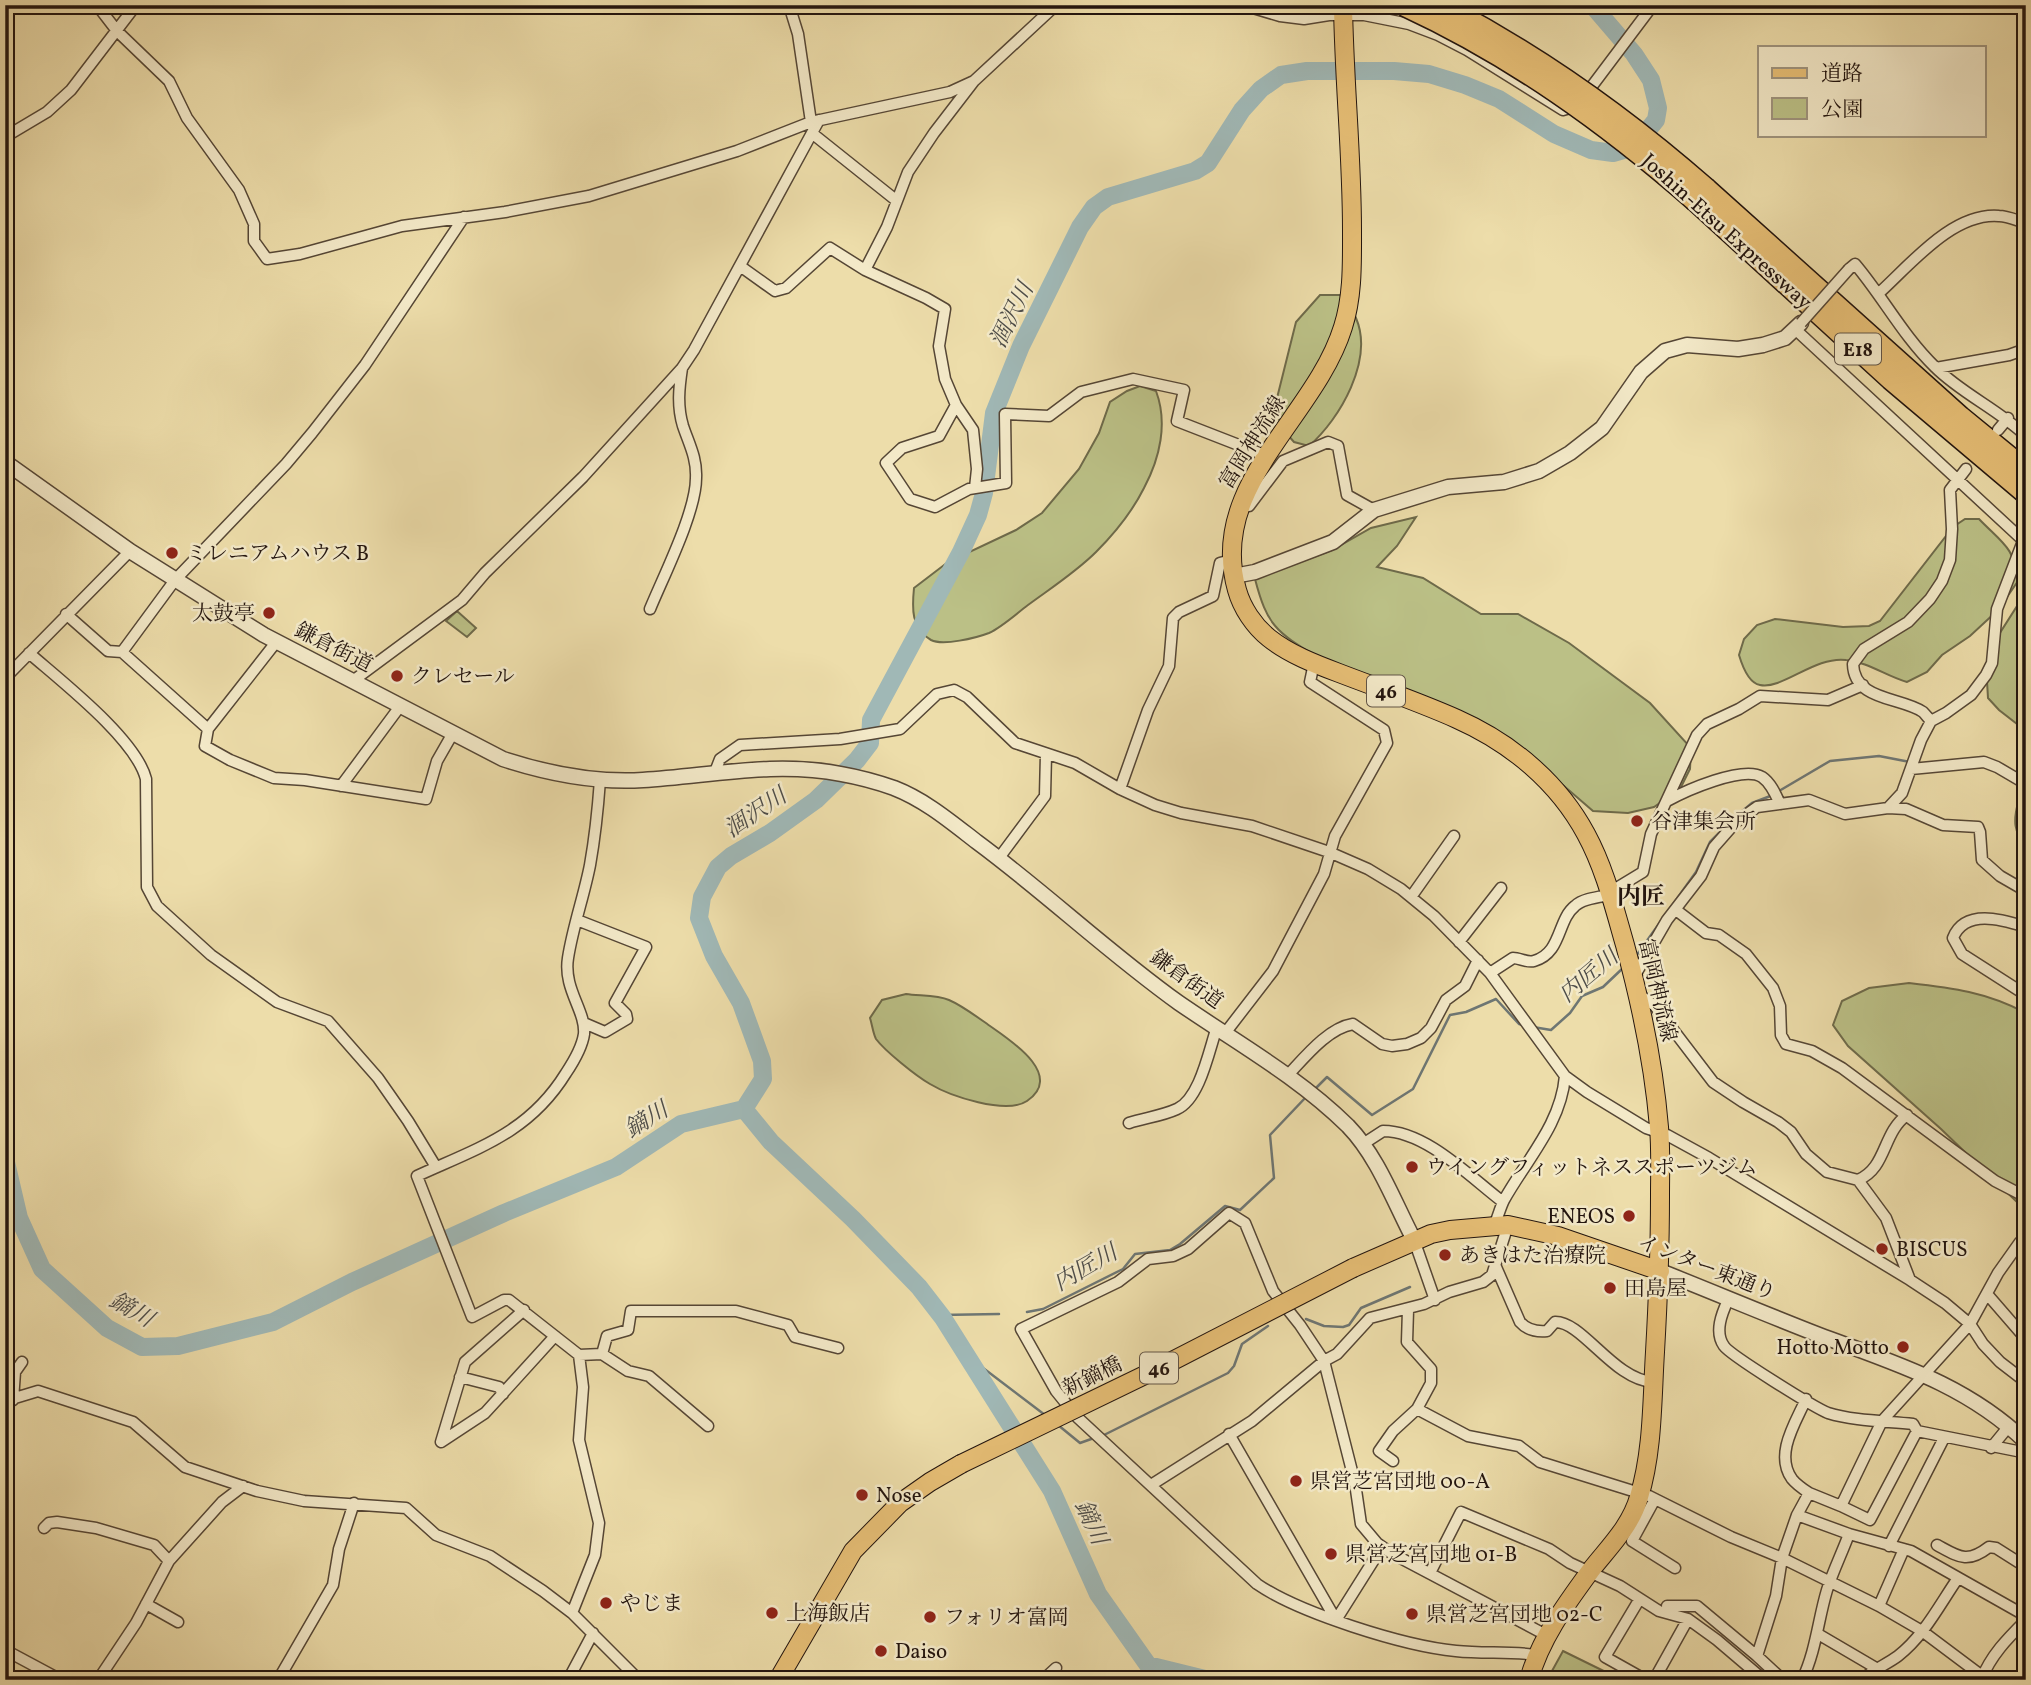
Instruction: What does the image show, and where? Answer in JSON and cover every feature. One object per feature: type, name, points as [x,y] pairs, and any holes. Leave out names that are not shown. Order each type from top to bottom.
[{"type":"highway","name":"Joshin-Etsu Expressway","points":[[1404,5],[1469,38],[1544,82],[1701,195],[1960,418],[2026,471]]},
{"type":"highway","name":"Joshin-Etsu Expressway","points":[[1440,5],[1513,46],[1590,95],[1667,154],[1701,195],[1891,379],[2026,493]]},
{"type":"main road","name":"富岡神流線","points":[[1344,15],[1352,179],[1349,306],[1332,356],[1317,384],[1251,479],[1239,505],[1233,526],[1233,568],[1237,591],[1256,625],[1269,638],[1314,663],[1433,708],[1484,731],[1545,778],[1585,832],[1611,893],[1634,977],[1656,1094],[1660,1133],[1660,1271],[1648,1496],[1546,1635],[1533,1666]]},
{"type":"main road","name":"インター東通り","points":[[1353,1268],[1414,1240],[1450,1230],[1501,1225],[1558,1236],[1660,1271]]},
{"type":"main road","name":"新鏑橋","points":[[778,1680],[853,1551],[900,1503],[961,1464],[1149,1373],[1353,1268]]},
{"type":"street","points":[[97,5],[117,31],[169,81],[187,118],[239,190],[254,224],[254,241],[267,259],[300,254],[402,226],[505,212],[589,196],[737,151],[815,121],[950,92],[974,81]]},
{"type":"street","points":[[5,137],[47,112],[71,90],[135,5]]},
{"type":"street","points":[[354,680],[462,600],[485,573],[583,477],[682,368],[694,350],[813,134],[815,121],[798,34],[789,5]]},
{"type":"street","points":[[865,270],[887,227],[908,172],[934,133],[974,81],[1056,5]]},
{"type":"street","points":[[1243,5],[1280,16],[1304,19],[1344,15],[1391,19],[1438,35],[1555,107],[1568,110],[1577,106],[1653,5]]},
{"type":"street","points":[[813,134],[897,201]]},
{"type":"street","points":[[1879,293],[1955,225],[1974,218],[1999,216],[2026,223]]},
{"type":"street","points":[[122,652],[175,580],[286,464],[312,433],[365,365],[464,217]]},
{"type":"street","points":[[740,266],[775,291],[786,288],[830,248],[865,270],[945,309],[939,346],[946,380],[957,405],[973,429],[977,469],[975,488]]},
{"type":"street","points":[[1120,789],[1148,710],[1169,666],[1173,618],[1213,596],[1220,563],[1255,572],[1333,542],[1374,510],[1448,487],[1504,482],[1539,471],[1570,453],[1602,428],[1641,372],[1665,351],[1677,346],[1738,349],[1785,338],[1855,264],[1879,293],[1909,339],[1936,368],[1971,396],[2008,418],[2026,436]]},
{"type":"street","points":[[1798,326],[1956,481],[2024,542],[1997,609],[1992,663],[1986,676],[1971,695],[1931,721],[1920,740],[1902,793],[1888,808]]},
{"type":"street","points":[[1936,368],[2009,355],[2026,349]]},
{"type":"street","points":[[650,609],[695,496],[697,476],[693,448],[679,406],[682,368]]},
{"type":"street","points":[[957,405],[939,436],[902,448],[886,463],[910,499],[934,507],[969,489],[1006,483],[1005,414],[1049,416],[1081,391],[1133,379],[1184,390],[1177,421],[1267,456]]},
{"type":"street","points":[[1998,430],[2008,418]]},
{"type":"street","points":[[1239,505],[1249,506],[1283,461],[1328,442],[1338,446],[1347,495],[1374,510]]},
{"type":"street","name":"鎌倉街道","points":[[5,462],[130,551],[276,641],[503,758],[540,771],[600,780],[642,780],[753,768],[803,768],[842,774],[894,788],[929,806],[999,858],[1179,1003],[1289,1075],[1349,1127],[1370,1152],[1414,1240]]},
{"type":"street","points":[[1931,721],[1923,712],[1876,695],[1856,678],[1853,668],[1857,655],[1908,622],[1930,599],[1942,581],[1950,560],[1951,490],[1966,469]]},
{"type":"street","points":[[5,678],[130,551]]},
{"type":"street","points":[[66,614],[108,651],[122,652],[208,729]]},
{"type":"street","points":[[276,641],[208,729],[205,746],[230,760],[274,778],[305,780],[426,799],[437,761],[453,733]]},
{"type":"street","points":[[29,653],[99,716],[142,766],[145,779],[147,887],[156,906],[211,955],[277,1002],[328,1021],[378,1078],[436,1167]]},
{"type":"street","points":[[1129,1123],[1177,1109],[1188,1102],[1195,1092],[1222,1030],[1273,971],[1324,874],[1335,836],[1387,743],[1384,730],[1310,682],[1314,663]]},
{"type":"street","points":[[1490,973],[1513,958],[1538,960],[1556,943],[1566,915],[1577,904],[1611,893],[1643,872],[1651,834],[1697,735],[1707,724],[1760,696],[1828,700],[1863,685]]},
{"type":"street","points":[[715,772],[720,759],[740,745],[840,739],[900,729],[937,694],[954,690],[967,697],[1016,743],[1075,763],[1120,789],[1181,813],[1252,826],[1329,852],[1368,869],[1411,897],[1478,960],[1566,1076],[1587,1093],[1646,1128],[1709,1158],[1945,1303],[1970,1324],[1983,1344],[2000,1362],[2026,1382]]},
{"type":"street","points":[[341,786],[401,705]]},
{"type":"street","points":[[999,858],[1045,796],[1046,754]]},
{"type":"street","points":[[1911,769],[1983,762],[1997,766],[2026,784]]},
{"type":"street","points":[[1667,801],[1681,793],[1729,777],[1749,775],[1761,777],[1769,783],[1780,804]]},
{"type":"street","points":[[600,780],[590,864],[568,960],[572,997],[584,1023],[584,1036],[577,1055],[536,1112],[509,1133],[417,1176],[472,1317],[509,1300],[579,1355],[602,1354],[628,1371],[649,1376],[708,1426]]},
{"type":"street","points":[[1634,977],[1675,910],[1701,876],[1714,847],[1736,821],[1757,807],[1809,800],[1844,814],[1888,808],[1906,809],[1943,825],[1978,827],[1982,860],[2000,876],[2026,891]]},
{"type":"street","points":[[1411,897],[1454,836]]},
{"type":"street","points":[[1459,942],[1502,888]]},
{"type":"street","points":[[1675,910],[1706,933],[1718,935],[1746,954],[1773,988],[1780,1006],[1782,1035],[1786,1044],[1812,1051],[1842,1068],[1995,1181],[2026,1197]]},
{"type":"street","points":[[2026,927],[1996,918],[1980,919],[1957,929],[1953,938],[1962,954],[2026,995]]},
{"type":"street","points":[[576,920],[646,947],[615,1003],[626,1014],[627,1019],[605,1032],[584,1023]]},
{"type":"street","points":[[1289,1075],[1308,1053],[1343,1026],[1353,1024],[1382,1044],[1392,1046],[1421,1038],[1431,1028],[1446,1000],[1465,986],[1478,960]]},
{"type":"street","points":[[1638,998],[1644,998],[1655,1006],[1713,1082],[1779,1122],[1791,1132],[1806,1154],[1827,1172],[1858,1180],[1885,1219],[1910,1280]]},
{"type":"street","points":[[1151,1485],[1252,1421],[1324,1361],[1337,1354],[1370,1318],[1408,1310],[1483,1282],[1492,1275],[1496,1267],[1503,1202],[1549,1130],[1564,1092],[1566,1076]]},
{"type":"street","points":[[1858,1180],[1874,1170],[1891,1131],[1907,1115]]},
{"type":"street","points":[[1363,1144],[1383,1131],[1407,1135],[1432,1147],[1503,1202]]},
{"type":"street","points":[[1533,1666],[1404,1641],[1336,1620],[1269,1592],[1257,1584],[1077,1417],[1056,1391],[1021,1329],[1118,1282],[1148,1259],[1173,1256],[1188,1249],[1229,1213],[1245,1223],[1273,1291],[1324,1361],[1355,1483],[1361,1524],[1382,1547],[1546,1635]]},
{"type":"street","points":[[1414,1240],[1434,1300]]},
{"type":"street","points":[[1841,1506],[1882,1421],[1970,1324],[1998,1273],[2020,1242],[2026,1247]]},
{"type":"street","points":[[1496,1267],[1525,1328],[1547,1331],[1555,1322],[1563,1321],[1620,1368],[1643,1382],[1653,1382]]},
{"type":"street","name":"インター東通り","points":[[1660,1271],[1728,1300],[1922,1374],[1975,1401],[2009,1426],[2021,1447]]},
{"type":"street","points":[[1987,1294],[2026,1339]]},
{"type":"street","points":[[1728,1300],[1721,1316],[1720,1336],[1724,1347],[1755,1370],[1825,1412],[1913,1424],[1917,1431]]},
{"type":"street","points":[[524,1310],[465,1362],[441,1442],[485,1413],[555,1336]]},
{"type":"street","points":[[1393,1461],[1379,1451],[1393,1431],[1417,1409],[1431,1383],[1431,1369],[1407,1342],[1408,1310]]},
{"type":"street","points":[[602,1354],[607,1336],[628,1330],[631,1311],[736,1311],[788,1325],[795,1337],[838,1348]]},
{"type":"street","points":[[572,1613],[596,1555],[599,1523],[579,1440],[583,1387],[579,1355]]},
{"type":"street","points":[[9,1401],[15,1372],[22,1362]]},
{"type":"street","points":[[460,1377],[499,1387],[503,1394]]},
{"type":"street","points":[[9,1401],[38,1391],[133,1422],[186,1466],[243,1486],[304,1501],[406,1508],[436,1535],[490,1556],[543,1591],[572,1613],[637,1679]]},
{"type":"street","points":[[1806,1399],[1785,1448],[1791,1478],[1808,1493],[1870,1520],[1917,1431]]},
{"type":"street","points":[[1417,1409],[1468,1436],[1519,1446],[1541,1462],[1648,1496],[1731,1537],[1782,1558],[1923,1631],[1981,1678],[2001,1644],[2026,1618],[1903,1549],[1849,1534],[1797,1514]]},
{"type":"street","points":[[1991,1448],[2009,1426]]},
{"type":"street","points":[[1917,1431],[1991,1448],[2021,1447]]},
{"type":"street","points":[[1229,1434],[1336,1620]]},
{"type":"street","points":[[1889,1546],[1944,1438]]},
{"type":"street","points":[[97,1680],[136,1623],[169,1561],[222,1502],[243,1486]]},
{"type":"street","points":[[1757,1656],[1776,1596],[1782,1558],[1797,1514],[1808,1493]]},
{"type":"street","points":[[1648,1496],[1632,1541],[1675,1568]]},
{"type":"street","points":[[278,1680],[333,1585],[339,1549],[354,1503]]},
{"type":"street","points":[[1430,1573],[1461,1512],[1525,1537],[1619,1586],[1659,1611],[1688,1619],[1717,1640],[1759,1678]]},
{"type":"street","points":[[44,1528],[57,1521],[96,1528],[153,1545],[169,1561]]},
{"type":"street","points":[[1802,1680],[1809,1666],[1830,1582],[1849,1534]]},
{"type":"street","points":[[1937,1545],[1964,1558],[1977,1556],[1989,1547],[1996,1548],[2026,1567]]},
{"type":"street","points":[[1336,1620],[1382,1547]]},
{"type":"street","points":[[1879,1606],[1903,1549]]},
{"type":"street","points":[[1862,1680],[1876,1668],[1900,1655],[1923,1631],[1964,1558]]},
{"type":"street","points":[[1639,1600],[1605,1657],[1646,1680]]},
{"type":"street","points":[[146,1604],[178,1622]]},
{"type":"street","points":[[1667,1606],[1697,1606],[1783,1680]]},
{"type":"street","points":[[1654,1680],[1688,1619]]},
{"type":"street","points":[[568,1680],[593,1633]]},
{"type":"street","points":[[1818,1634],[1876,1668]]},
{"type":"street","points":[[5,1650],[61,1680]]},
{"type":"street","points":[[1043,1680],[1056,1668]]},
{"type":"green space","points":[[1320,295],[1340,295],[1351,309],[1360,334],[1361,352],[1351,388],[1342,405],[1332,421],[1309,446],[1294,442],[1280,426],[1277,398],[1296,322]]},
{"type":"green space","points":[[1140,386],[1156,391],[1160,403],[1162,428],[1158,453],[1144,488],[1109,538],[1063,580],[989,633],[951,642],[936,642],[924,635],[914,617],[914,588],[948,562],[1016,530],[1042,513],[1079,469],[1099,433],[1110,402]]},
{"type":"green space","points":[[1416,517],[1397,546],[1377,567],[1423,578],[1481,614],[1518,614],[1569,643],[1650,703],[1691,748],[1690,769],[1680,789],[1654,807],[1628,813],[1593,811],[1564,786],[1499,741],[1316,656],[1275,626],[1264,607],[1255,579],[1332,550],[1371,528]]},
{"type":"green space","points":[[1965,519],[1979,519],[2006,546],[2014,560],[2018,581],[1998,610],[1970,636],[1942,655],[1927,672],[1907,682],[1862,663],[1834,660],[1769,685],[1756,684],[1749,677],[1739,655],[1744,639],[1757,625],[1775,619],[1843,627],[1869,626],[1880,621],[1953,527]]},
{"type":"green space","points":[[2026,592],[2026,731],[1988,698],[1986,664],[1991,647]]},
{"type":"green space","points":[[457,611],[476,628],[467,637],[446,621]]},
{"type":"green space","points":[[2026,800],[2026,847],[2017,831],[2015,815],[2018,803]]},
{"type":"green space","points":[[1909,983],[1969,992],[1997,1000],[2026,1013],[2026,1208],[1848,1046],[1833,1025],[1842,1001],[1869,988]]},
{"type":"green space","points":[[906,994],[949,1000],[1010,1040],[1030,1059],[1037,1070],[1040,1080],[1037,1091],[1027,1101],[1018,1105],[992,1105],[951,1094],[917,1075],[876,1039],[870,1018],[882,1000]]},
{"type":"green space","points":[[1563,1651],[1622,1680],[1547,1680]]},
{"type":"waterway","name":"涸沢川","points":[[744,1109],[763,1079],[762,1061],[741,1003],[714,956],[699,918],[702,897],[718,867],[816,800],[857,760],[870,743],[871,720],[978,515],[984,493],[994,413],[1021,346],[1080,227],[1094,207],[1108,197],[1195,171],[1208,163],[1242,110],[1261,89],[1281,75],[1307,71],[1394,71],[1429,74],[1499,99],[1554,134],[1591,150],[1613,153],[1634,147],[1656,120],[1658,108],[1651,80],[1634,54],[1592,5]]},
{"type":"waterway","name":"内匠川","points":[[1779,791],[1830,761],[1879,756],[1910,762]]},
{"type":"waterway","name":"内匠川","points":[[1740,813],[1752,803],[1773,795]]},
{"type":"waterway","name":"内匠川","points":[[1636,956],[1696,872],[1710,842],[1725,827]]},
{"type":"waterway","name":"内匠川","points":[[1533,1027],[1551,1030],[1570,1013],[1582,996],[1603,987],[1623,968]]},
{"type":"waterway","name":"内匠川","points":[[1315,1089],[1327,1077],[1372,1115],[1413,1089],[1450,1015],[1466,1012],[1496,999],[1523,1025]]},
{"type":"waterway","name":"内匠川","points":[[1027,1312],[1043,1309],[1123,1269],[1135,1254],[1170,1250],[1225,1206],[1240,1210],[1274,1178],[1270,1135],[1307,1096]]},
{"type":"waterway","name":"鏑川","points":[[744,1109],[771,1142],[853,1219],[919,1287],[943,1318],[1052,1491],[1098,1594],[1148,1665],[1209,1680]]},
{"type":"waterway","name":"鏑川","points":[[5,1158],[19,1218],[42,1269],[107,1328],[142,1347],[178,1346],[273,1322],[352,1282],[504,1213],[616,1167],[681,1124],[744,1109]]},
{"type":"waterway","points":[[1306,1319],[1324,1326],[1343,1327],[1349,1325],[1361,1308],[1410,1287]]},
{"type":"waterway","name":"内匠川","points":[[940,1315],[999,1314]]},
{"type":"waterway","points":[[1104,1435],[1228,1373],[1234,1366],[1242,1344],[1268,1326]]},
{"type":"waterway","points":[[966,1355],[1045,1415]]},
{"type":"waterway","points":[[1058,1425],[1080,1443],[1094,1438]]},
{"type":"place","name":"ミレニアムハウス B","points":[[172,553]]},
{"type":"place","name":"太鼓亭","points":[[269,613]]},
{"type":"place","name":"クレセール","points":[[397,676]]},
{"type":"place","name":"谷津集会所","points":[[1637,821]]},
{"type":"place","name":"ウイングフィットネススポーツジム","points":[[1412,1167]]},
{"type":"place","name":"ENEOS","points":[[1629,1216]]},
{"type":"place","name":"BISCUS","points":[[1882,1249]]},
{"type":"place","name":"あきはた治療院","points":[[1445,1255]]},
{"type":"place","name":"田島屋","points":[[1610,1288]]},
{"type":"place","name":"Hotto Motto","points":[[1903,1347]]},
{"type":"place","name":"県営芝宮団地 00-A","points":[[1296,1481]]},
{"type":"place","name":"Nose","points":[[862,1495]]},
{"type":"place","name":"県営芝宮団地 01-B","points":[[1331,1554]]},
{"type":"place","name":"やじま","points":[[606,1603]]},
{"type":"place","name":"上海飯店","points":[[772,1613]]},
{"type":"place","name":"県営芝宮団地 02-C","points":[[1412,1614]]},
{"type":"place","name":"フォリオ富岡","points":[[930,1617]]},
{"type":"place","name":"Daiso","points":[[881,1651]]},
{"type":"district","name":"内匠","points":[[1641,896]]}]
